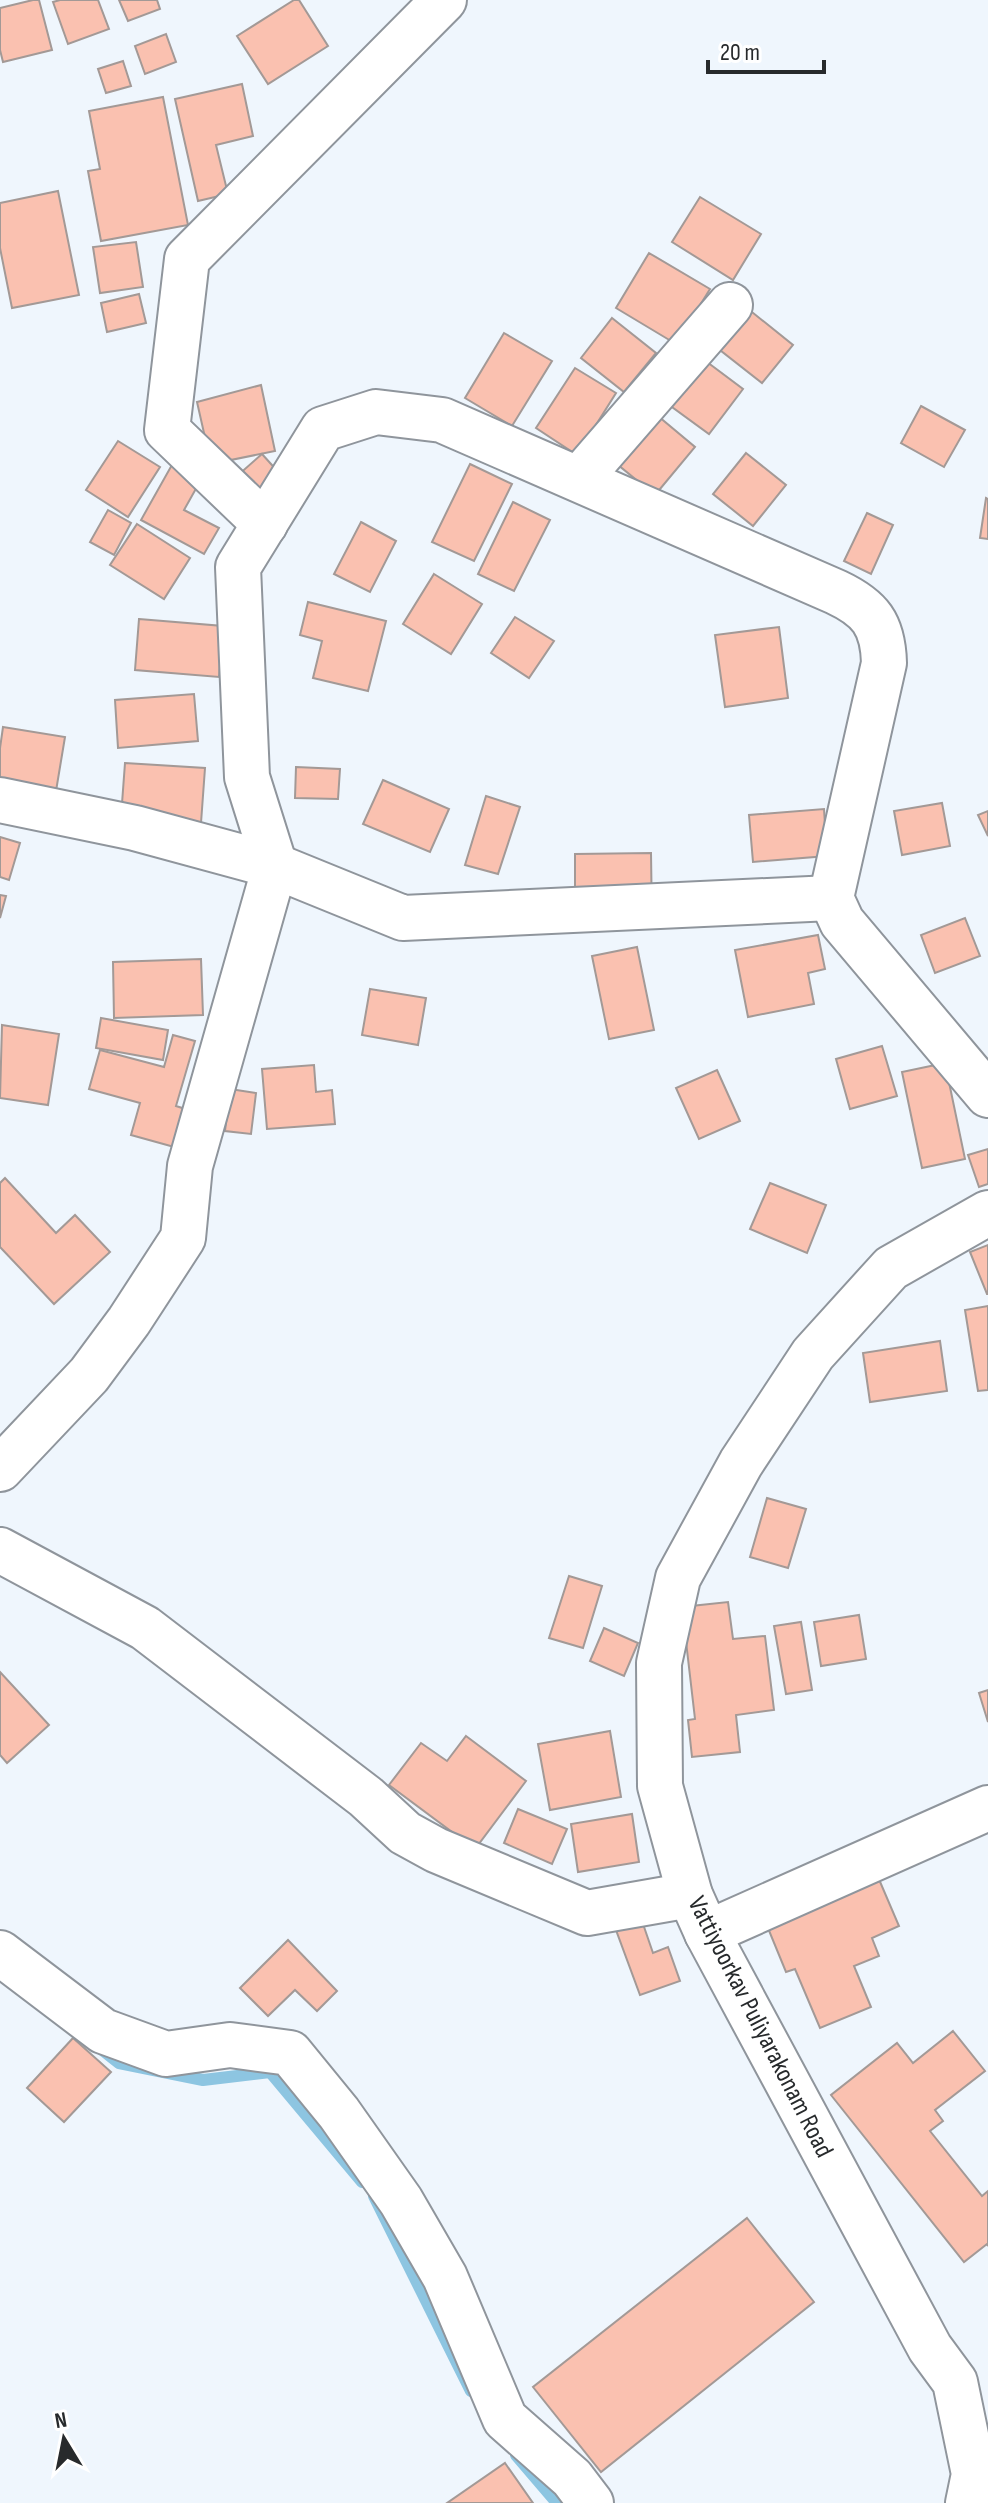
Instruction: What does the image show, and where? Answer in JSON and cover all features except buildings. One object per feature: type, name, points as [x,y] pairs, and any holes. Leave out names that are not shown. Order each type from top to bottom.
[{"type":"street","points":[[265,524],[167,430],[187,259],[444,0]]},
{"type":"street","points":[[579,479],[730,305]]},
{"type":"street","points":[[0,1469],[89,1375],[129,1321],[183,1238],[190,1166],[275,866],[247,777],[238,567],[323,429],[376,412],[442,420],[836,592],[857,602],[872,616],[878,627],[884,663],[831,898],[842,922],[988,1095]]},
{"type":"street","points":[[0,800],[135,828],[275,866],[403,918],[831,898]]},
{"type":"street","name":"Vattiyoorkav Puliyarakonam Road","points":[[977,2486],[955,2382],[930,2348],[698,1914],[660,1786],[659,1663],[678,1578],[741,1463],[813,1354],[891,1268],[988,1213]]},
{"type":"street","points":[[0,1550],[145,1628],[366,1797],[405,1833],[436,1850],[587,1913],[698,1914],[988,1808]]},
{"type":"street","points":[[0,1953],[103,2031],[166,2054],[230,2045],[290,2053],[339,2113],[401,2201],[445,2277],[505,2419],[572,2478],[591,2503]]},
{"type":"waterway","points":[[100,2048],[119,2063],[203,2080],[270,2072],[362,2182]]},
{"type":"waterway","points":[[374,2196],[471,2391]]},
{"type":"waterway","points":[[516,2455],[557,2503]]}]
